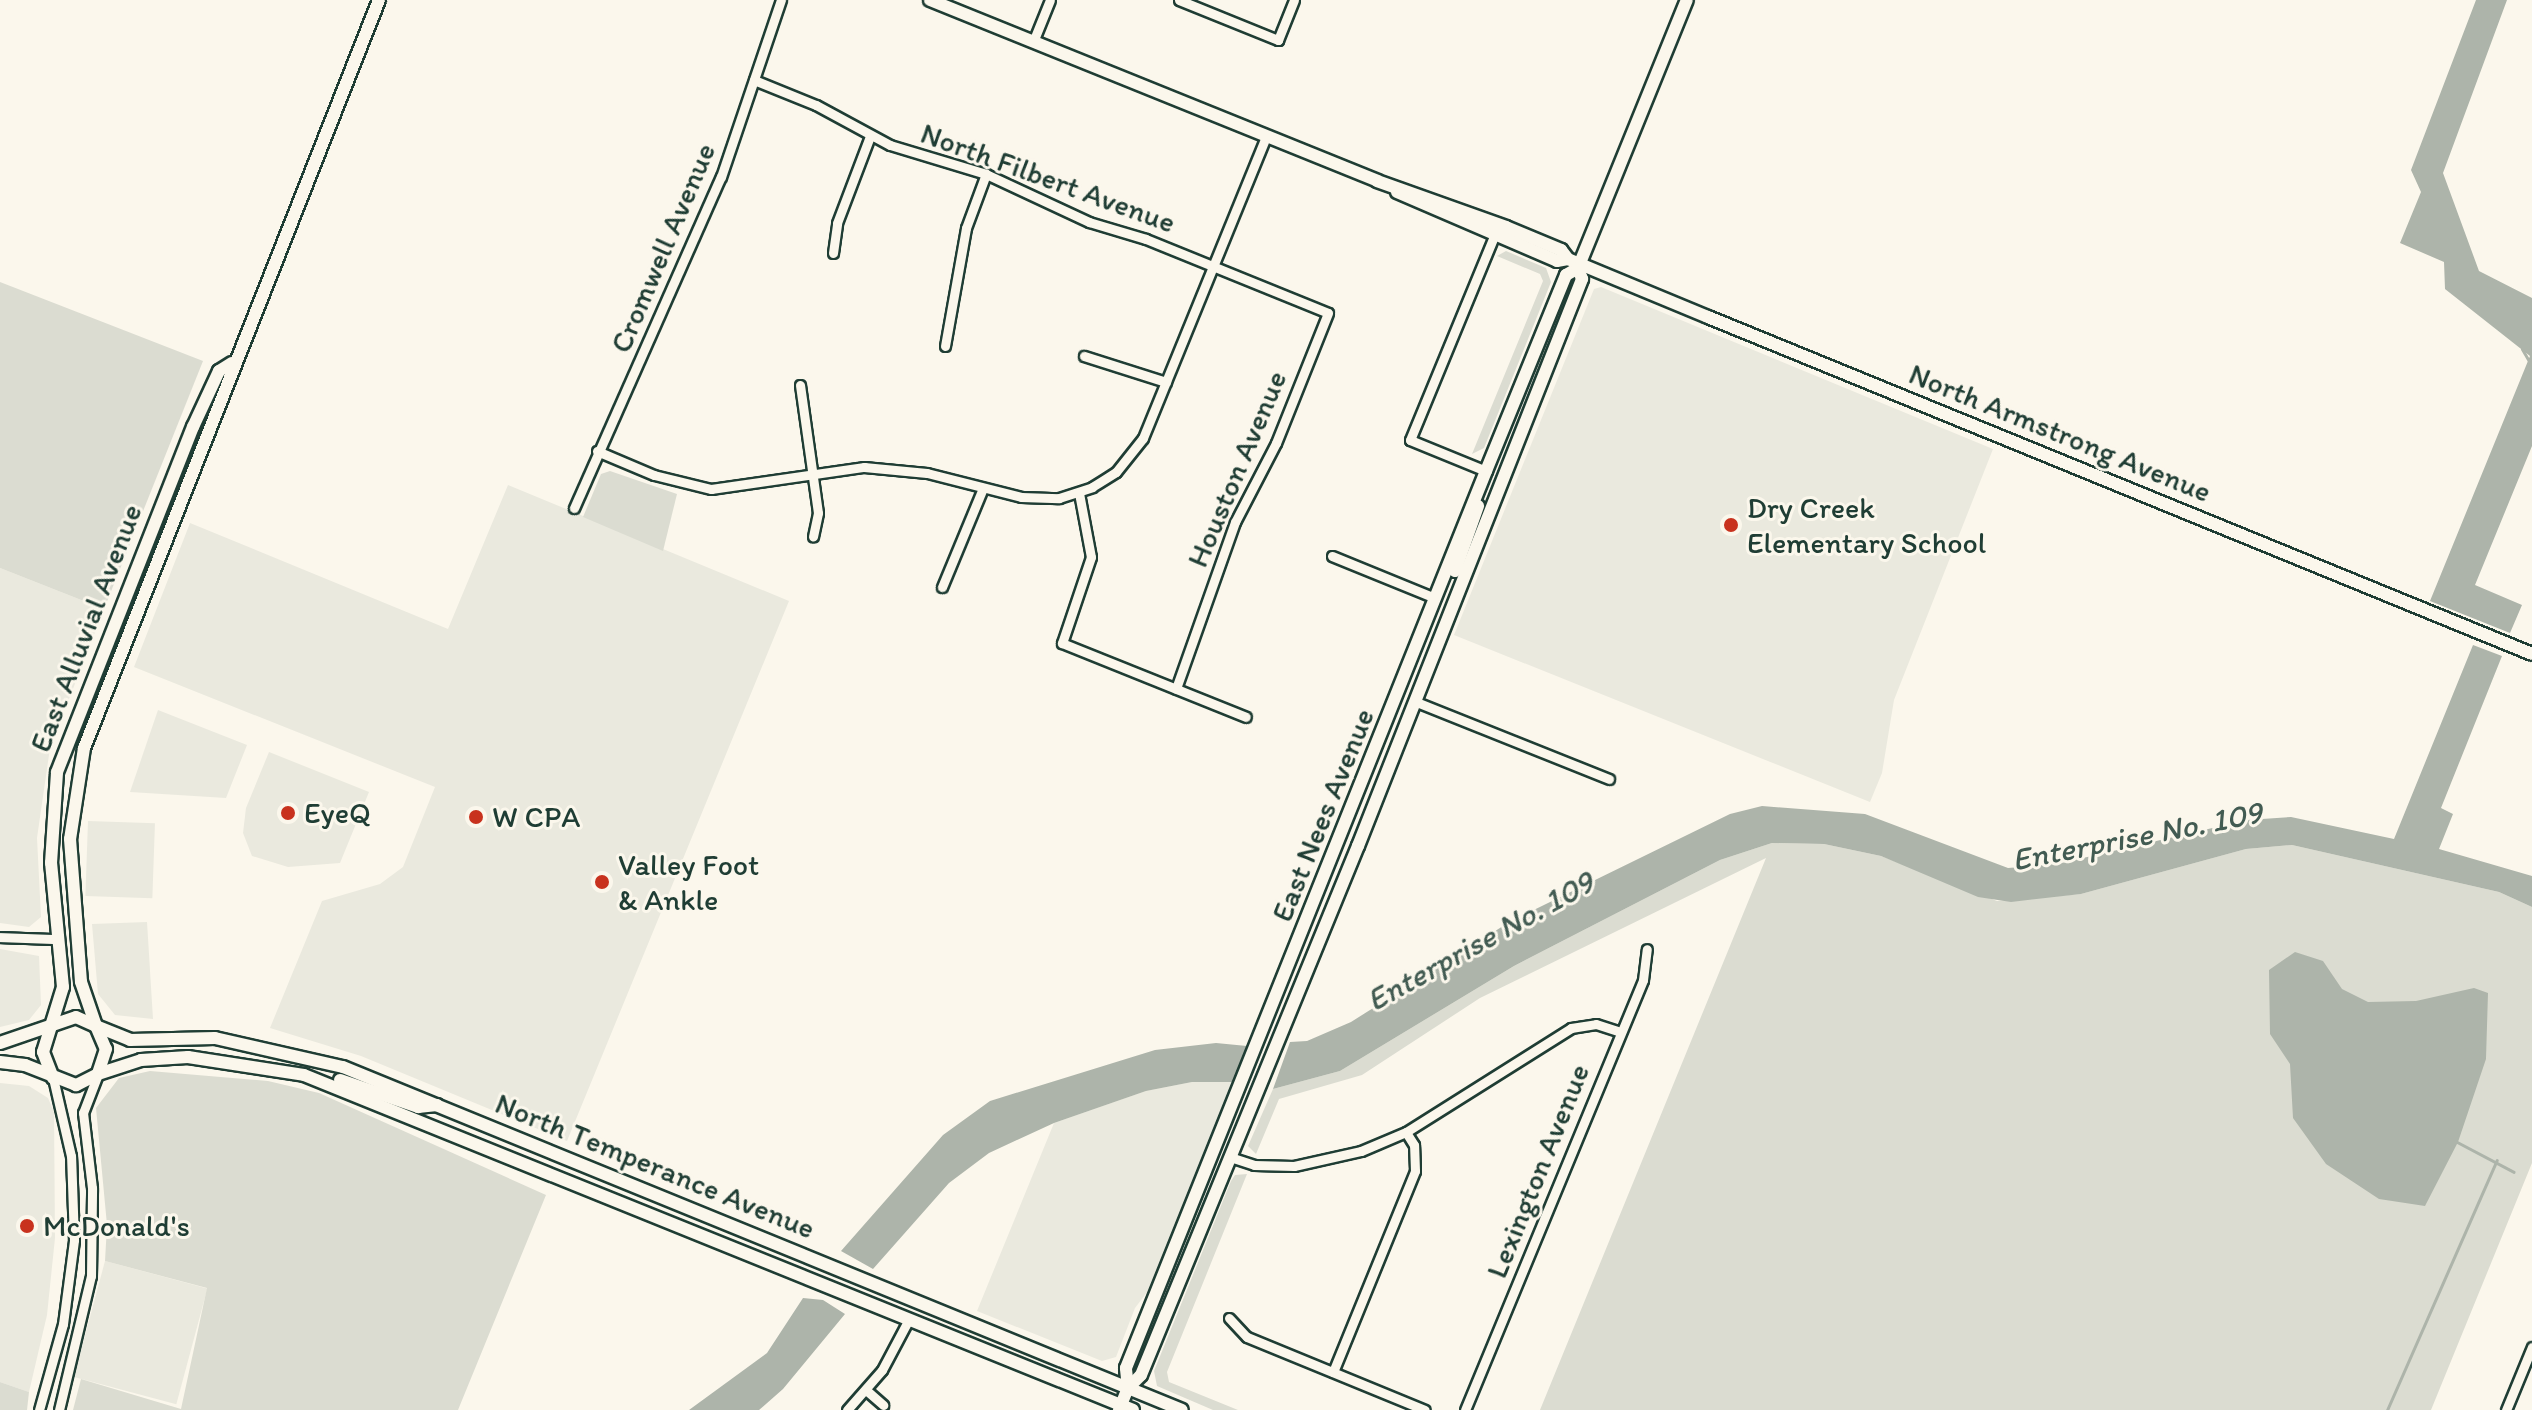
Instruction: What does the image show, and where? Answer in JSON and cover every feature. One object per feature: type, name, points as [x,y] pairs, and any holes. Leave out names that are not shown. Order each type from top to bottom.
[{"type":"main road","name":"East Alluvial Avenue","points":[[96,1026],[81,982],[76,945],[69,827],[77,773],[222,404],[232,363],[379,0]]},
{"type":"main road","name":"North Armstrong Avenue","points":[[930,0],[1377,181],[1492,221],[1561,250],[1576,264]]},
{"type":"main road","name":"East Nees Avenue","points":[[1124,1408],[1128,1388],[1126,1368],[1566,275],[1576,264],[1687,0]]},
{"type":"main road","name":"North Armstrong Avenue","points":[[1377,181],[1494,236],[1557,261],[1576,264],[2532,654]]},
{"type":"main road","name":"East Nees Avenue","points":[[1128,1388],[1141,1375],[1414,701],[1582,279],[1576,264]]},
{"type":"main road","name":"East Alluvial Avenue","points":[[52,1024],[63,987],[55,939],[51,819],[62,754],[193,427],[219,371],[232,363]]},
{"type":"main road","points":[[1446,618],[1443,599],[1475,522],[1486,471]]},
{"type":"main road","points":[[1414,701],[1409,689],[1435,598]]},
{"type":"main road","points":[[0,1043],[26,1038],[52,1024],[76,1017],[96,1026],[106,1049],[98,1074],[76,1085],[25,1065],[0,1062]]},
{"type":"main road","points":[[52,1024],[43,1052],[53,1078]]},
{"type":"main road","name":"North Temperance Avenue","points":[[96,1026],[130,1040],[197,1036],[299,1053],[437,1105],[1182,1410]]},
{"type":"main road","name":"North Temperance Avenue","points":[[98,1074],[141,1060],[188,1057],[264,1065],[313,1078],[1124,1408]]},
{"type":"main road","points":[[313,1078],[350,1082],[423,1109],[437,1105]]},
{"type":"street","name":"Cromwell Avenue","points":[[574,508],[597,451],[663,318],[721,177],[781,0]]},
{"type":"street","points":[[1033,42],[1050,0]]},
{"type":"street","points":[[1179,0],[1278,40],[1294,0]]},
{"type":"street","name":"North Filbert Avenue","points":[[754,80],[870,136],[986,174],[1089,222],[1213,266],[1328,313]]},
{"type":"street","points":[[833,253],[837,223],[870,136]]},
{"type":"street","points":[[597,451],[654,475],[711,489],[884,468],[1039,499],[1079,493],[1105,480],[1135,450],[1266,137]]},
{"type":"street","points":[[945,346],[966,228],[986,174]]},
{"type":"street","points":[[1486,471],[1410,440],[1494,236]]},
{"type":"street","name":"Houston Avenue","points":[[1176,689],[1231,531],[1276,443],[1328,313]]},
{"type":"street","points":[[1084,356],[1123,365],[1166,382]]},
{"type":"street","points":[[800,385],[818,513],[813,536]]},
{"type":"street","points":[[942,587],[983,488]]},
{"type":"street","points":[[1079,493],[1091,557],[1062,643],[1246,717]]},
{"type":"street","points":[[1332,556],[1435,598]]},
{"type":"street","points":[[1414,701],[1609,779]]},
{"type":"street","points":[[0,937],[55,939]]},
{"type":"street","name":"Lexington Avenue","points":[[1465,1410],[1643,980],[1647,949]]},
{"type":"street","points":[[1230,1157],[1254,1165],[1294,1166],[1361,1151],[1406,1132],[1571,1028],[1596,1024],[1621,1032]]},
{"type":"street","points":[[59,1410],[91,1276],[93,1198],[83,1113],[98,1074]]},
{"type":"street","points":[[39,1410],[63,1324],[74,1240],[71,1156],[53,1078]]},
{"type":"street","points":[[1333,1372],[1415,1171],[1414,1145],[1406,1132]]},
{"type":"street","points":[[1229,1318],[1247,1337],[1405,1406],[1421,1409]]},
{"type":"street","points":[[847,1410],[895,1350],[909,1319]]},
{"type":"street","points":[[2506,1410],[2532,1347]]},
{"type":"street","points":[[866,1390],[883,1405]]},
{"type":"shaded area","points":[[1506,251],[1546,268],[1551,282],[1484,448],[1472,454],[1543,281],[1540,274],[1497,256]]},
{"type":"shaded area","points":[[0,282],[203,361],[104,609],[0,568]]},
{"type":"shaded area","name":"Dry Creek Elementary School","points":[[1601,287],[1993,449],[1894,700],[1882,773],[1870,802],[1454,635],[1594,289]]},
{"type":"shaded area","points":[[610,471],[677,494],[663,551],[583,517],[601,474]]},
{"type":"shaded area","points":[[508,485],[789,601],[567,1141],[361,1056],[270,1028],[322,901],[380,884],[403,867],[435,787],[134,667],[190,523],[448,629]]},
{"type":"shaded area","points":[[0,568],[104,609],[50,748],[37,838],[41,917],[29,927],[0,923]]},
{"type":"shaded area","points":[[158,710],[247,745],[226,798],[130,792]]},
{"type":"shaded area","points":[[269,752],[369,792],[340,863],[288,867],[252,856],[243,833],[246,808]]},
{"type":"shaded area","points":[[88,821],[155,823],[152,898],[85,896]]},
{"type":"shaded area","points":[[1772,843],[1824,844],[1881,856],[1997,901],[2081,894],[2246,849],[2292,845],[2499,892],[2532,907],[2532,1163],[2431,1410],[1540,1410],[1766,858],[1480,998],[1362,1075],[1279,1099],[1256,1154],[1248,1146],[1273,1089],[1340,1071],[1514,966],[1720,860]]},
{"type":"shaded area","points":[[147,922],[153,1019],[115,1015],[98,994],[92,924]]},
{"type":"shaded area","points":[[0,949],[39,956],[41,1005],[29,1020],[0,1027]]},
{"type":"shaded area","points":[[150,1071],[268,1081],[319,1093],[546,1195],[458,1410],[73,1410],[81,1379],[181,1409],[207,1288],[105,1261],[107,1225],[96,1108],[119,1078]]},
{"type":"shaded area","points":[[1192,1082],[1233,1082],[1151,1287],[1135,1308],[1116,1357],[1102,1361],[977,1311],[1054,1123],[1146,1091]]},
{"type":"shaded area","points":[[0,1083],[29,1086],[48,1098],[54,1112],[55,1238],[47,1315],[29,1392],[0,1382]]},
{"type":"shaded area","points":[[1247,1174],[1167,1372],[1169,1382],[1238,1410],[1213,1410],[1157,1386],[1154,1371],[1231,1181],[1235,1175]]},
{"type":"shaded area","points":[[105,1261],[207,1288],[176,1404],[74,1377]]},
{"type":"shaded area","points":[[0,1382],[29,1392],[27,1410],[0,1410]]},
{"type":"water","points":[[2476,0],[2507,0],[2443,173],[2479,271],[2532,298],[2532,446],[2475,585],[2522,605],[2510,633],[2430,601],[2530,356],[2445,289],[2444,262],[2400,243],[2421,192],[2411,170]]},
{"type":"water","name":"Enterprise No. 109","points":[[2473,645],[2502,656],[2441,808],[2453,814],[2439,849],[2532,876],[2532,907],[2499,892],[2292,845],[2246,849],[2081,894],[2011,902],[1978,897],[1881,856],[1824,844],[1772,843],[1720,860],[1514,966],[1340,1071],[1273,1089],[1290,1042],[1307,1041],[1351,1022],[1511,921],[1730,814],[1762,806],[1865,814],[2008,868],[2057,864],[2247,820],[2291,817],[2394,839]]},
{"type":"water","points":[[2295,952],[2323,961],[2342,989],[2368,1002],[2416,1001],[2474,988],[2488,993],[2486,1059],[2458,1142],[2425,1206],[2379,1199],[2326,1164],[2293,1118],[2290,1064],[2270,1034],[2269,970]]},
{"type":"water","points":[[1216,1043],[1247,1046],[1233,1082],[1192,1082],[1146,1091],[1054,1123],[989,1153],[949,1183],[873,1269],[841,1251],[943,1135],[990,1101],[1155,1050]]},
{"type":"water","points":[[803,1298],[823,1300],[845,1314],[783,1389],[759,1410],[689,1410],[767,1353]]},
{"type":"waterway","points":[[2522,349],[2532,366]]},
{"type":"waterway","points":[[2457,1142],[2514,1172]]},
{"type":"waterway","points":[[2387,1410],[2497,1160]]},
{"type":"place","name":"Dry Creek Elementary School","points":[[1731,525]]},
{"type":"place","name":"EyeQ","points":[[288,813]]},
{"type":"place","name":"W CPA","points":[[476,817]]},
{"type":"place","name":"Valley Foot & Ankle","points":[[602,882]]},
{"type":"place","name":"McDonald's","points":[[27,1226]]}]
